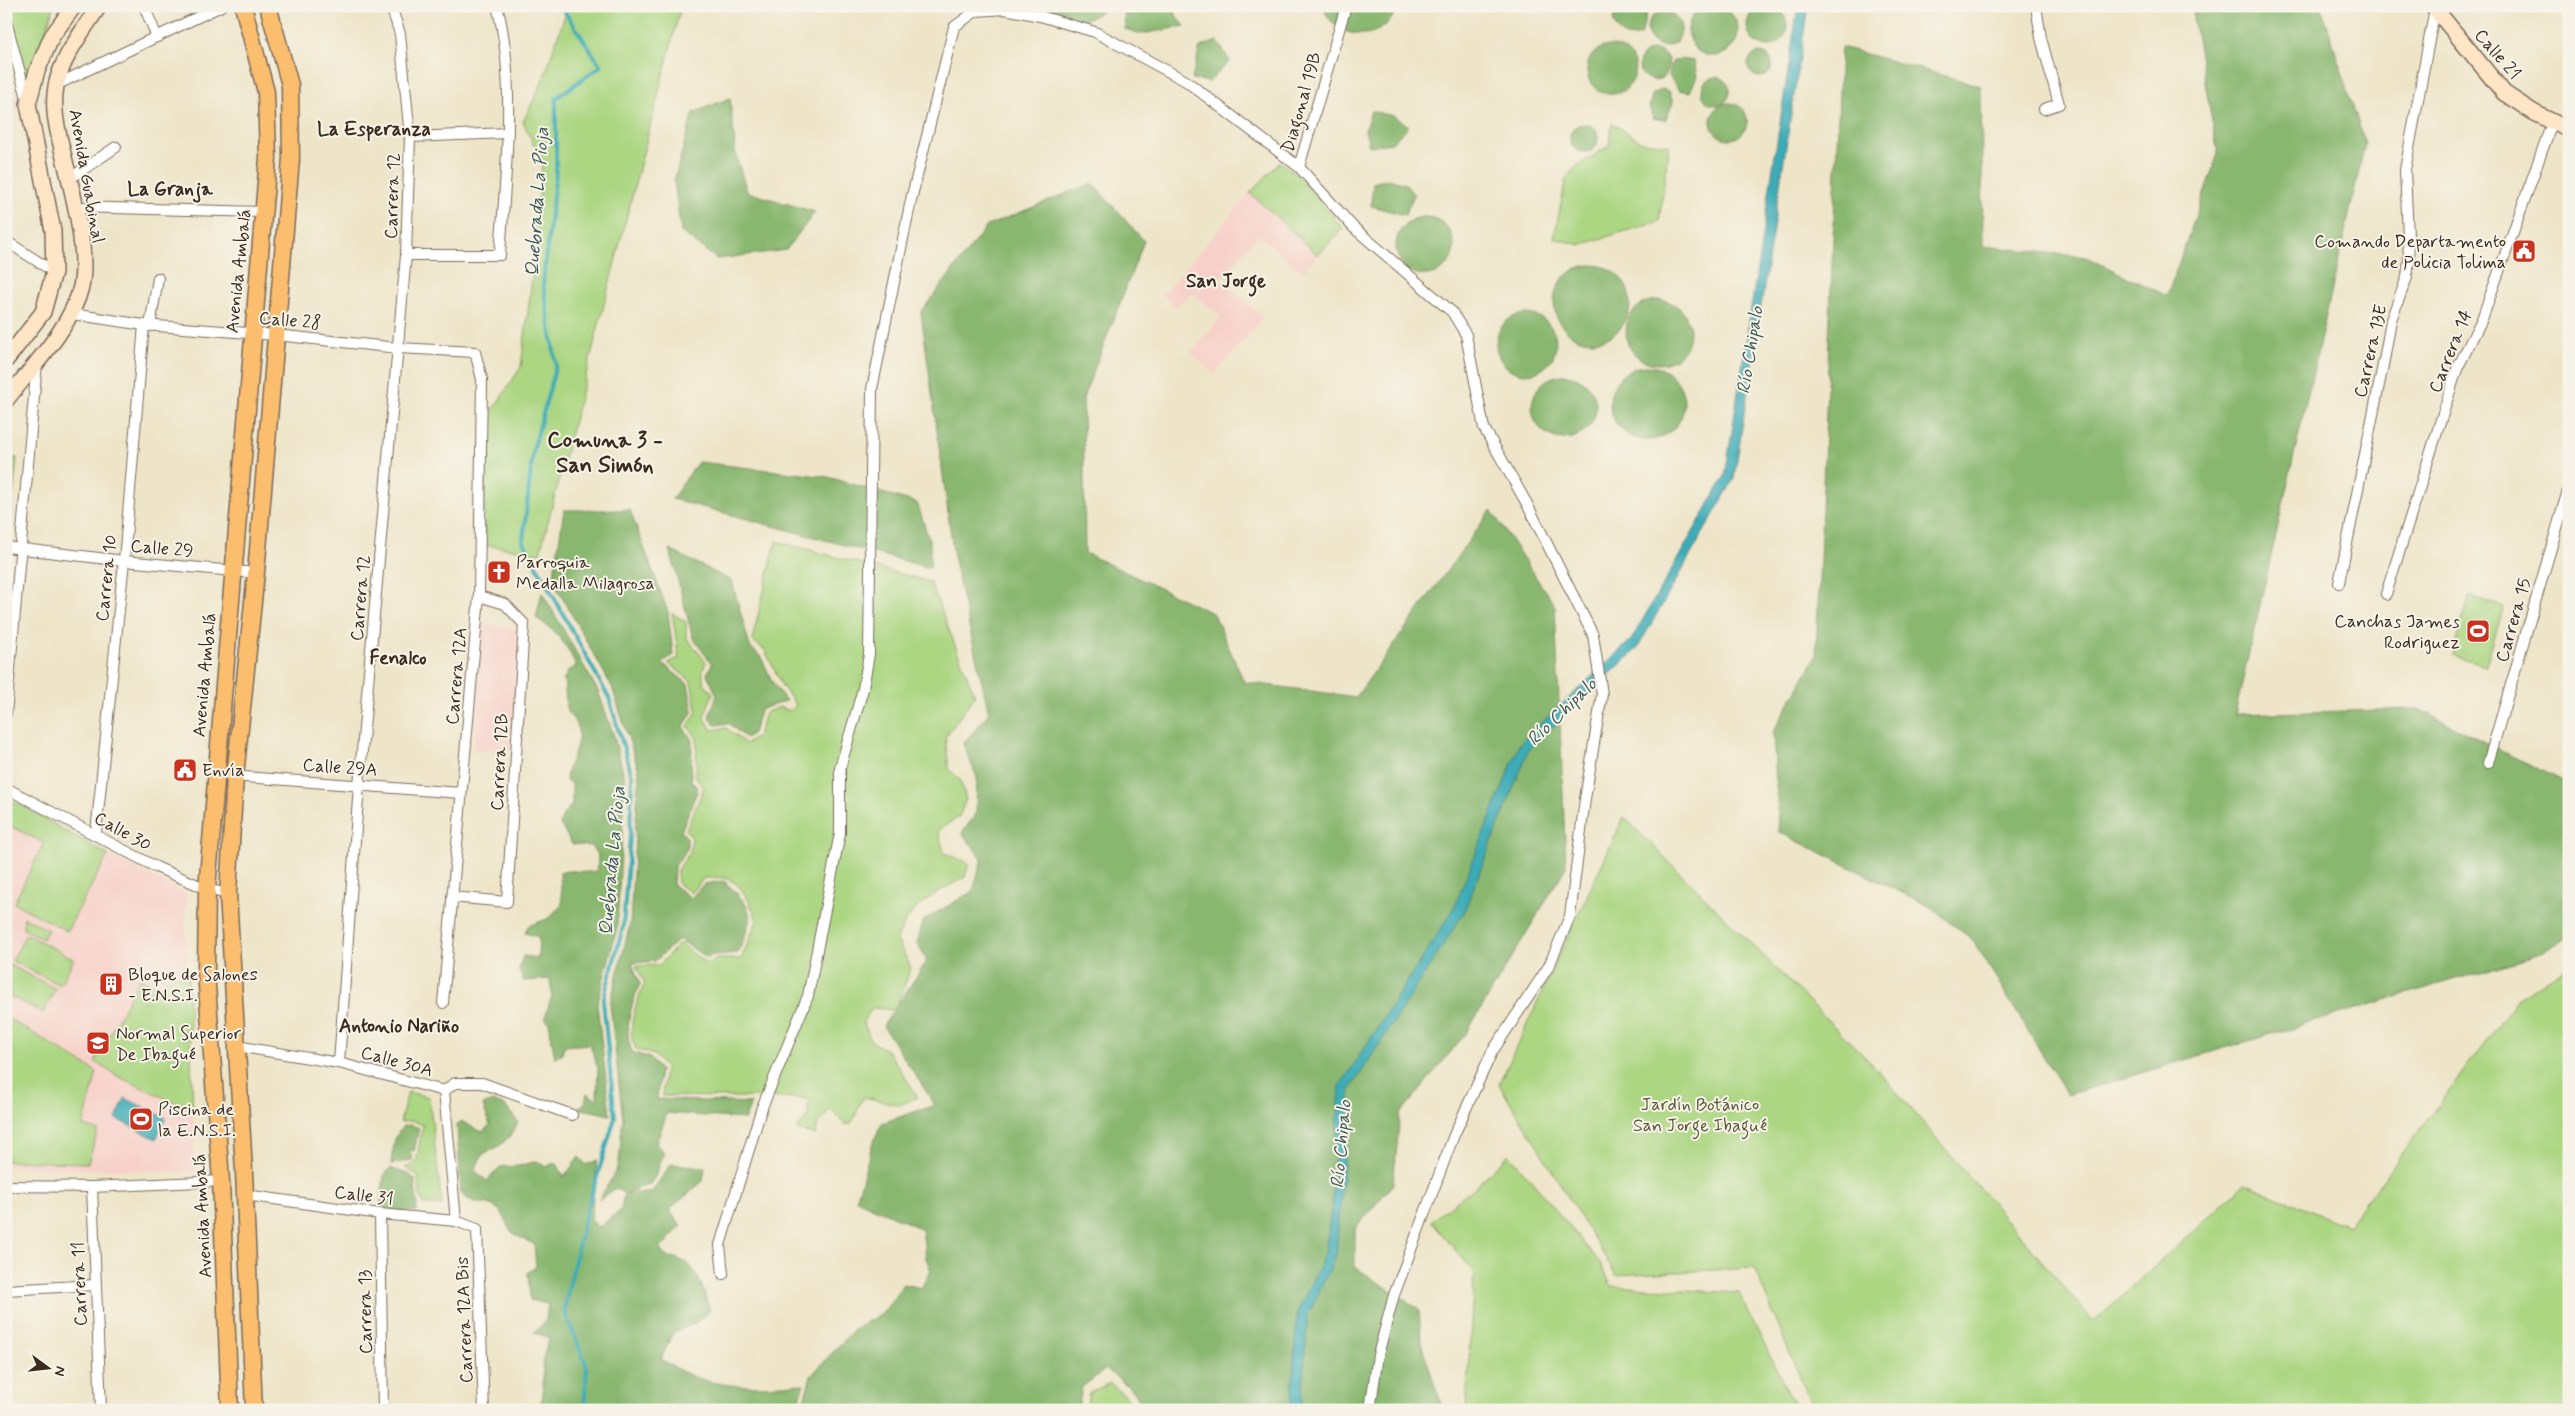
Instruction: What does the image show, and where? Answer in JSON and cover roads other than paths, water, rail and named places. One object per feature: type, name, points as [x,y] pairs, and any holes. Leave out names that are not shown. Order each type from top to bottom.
[{"type":"main road","points":[[6,360],[43,312],[54,272],[53,231],[28,104],[37,70],[52,36],[74,6]]},
{"type":"main road","name":"Avenida Guabinal","points":[[6,400],[38,361],[72,314],[81,286],[82,259],[75,206],[54,112],[56,85],[69,52],[99,6]]},
{"type":"main road","name":"Avenida Ambalá","points":[[230,1410],[221,1181],[206,971],[207,889],[232,570],[268,158],[266,92],[243,6]]},
{"type":"main road","points":[[254,1410],[245,1195],[228,894],[235,776],[256,573],[291,159],[290,85],[268,6]]},
{"type":"main road","name":"Calle 21","points":[[2434,7],[2504,92],[2552,123],[2569,130]]},
{"type":"street","points":[[144,6],[157,37]]},
{"type":"street","points":[[56,85],[221,6]]},
{"type":"street","name":"Carrera 12","points":[[339,1063],[359,784],[406,255],[410,137],[400,34],[391,6]]},
{"type":"street","points":[[406,255],[500,255],[508,133],[506,62],[497,6]]},
{"type":"street","name":"Diagonal 19B","points":[[1346,6],[1299,167],[1347,220],[1452,312],[1466,335],[1484,428],[1527,504],[1593,635],[1602,694],[1585,798],[1570,916],[1549,966],[1492,1052],[1454,1135],[1394,1295],[1378,1355],[1370,1410]]},
{"type":"street","points":[[2036,6],[2037,21],[2059,104],[2044,110]]},
{"type":"street","name":"Carrera 13E","points":[[2339,583],[2385,355],[2390,320],[2408,277],[2409,259],[2405,170],[2434,7]]},
{"type":"street","points":[[723,1274],[720,1245],[761,1110],[808,996],[838,841],[840,768],[863,689],[870,654],[872,389],[911,200],[954,27],[976,11],[1005,9],[1095,32],[1186,81],[1299,167]]},
{"type":"street","points":[[6,21],[28,104]]},
{"type":"street","name":"Carrera 14","points":[[2386,594],[2456,369],[2482,319],[2552,123]]},
{"type":"street","points":[[410,137],[508,133]]},
{"type":"street","points":[[69,179],[116,147]]},
{"type":"street","points":[[75,206],[264,212]]},
{"type":"street","points":[[6,241],[54,272]]},
{"type":"street","name":"Carrera 10","points":[[96,834],[147,326],[158,278]]},
{"type":"street","name":"Calle 28","points":[[72,314],[147,326],[276,335],[398,348],[475,352]]},
{"type":"street","name":"Carrera 12A","points":[[443,1003],[479,596],[482,379],[475,352]]},
{"type":"street","points":[[6,714],[38,361]]},
{"type":"street","name":"Carrera 15","points":[[2488,763],[2569,488]]},
{"type":"street","name":"Calle 29","points":[[6,547],[124,561],[256,573]]},
{"type":"street","name":"Carrera 12B","points":[[452,897],[507,902],[524,624],[504,604],[479,596]]},
{"type":"street","name":"Calle 29A","points":[[216,774],[461,793]]},
{"type":"street","name":"Calle 30","points":[[6,788],[156,867],[207,889],[228,894]]},
{"type":"street","name":"Calle 30A","points":[[236,1046],[339,1063],[444,1091],[455,1083],[482,1083],[572,1116]]},
{"type":"street","points":[[444,1091],[456,1221]]},
{"type":"street","points":[[6,1186],[92,1187],[221,1181]]},
{"type":"street","name":"Carrera 11","points":[[92,1187],[101,1410]]},
{"type":"street","name":"Calle 31","points":[[245,1195],[380,1214],[456,1221],[477,1229]]},
{"type":"street","name":"Carrera 13","points":[[380,1214],[383,1410]]},
{"type":"street","name":"Carrera 12A Bis","points":[[477,1229],[484,1410]]},
{"type":"street","points":[[6,1290],[95,1285]]},
{"type":"water","name":"Río Chipalo","points":[[1798,6],[1808,6],[1734,479],[1637,649],[1529,749],[1463,914],[1350,1090],[1336,1256],[1308,1315],[1301,1410],[1291,1410],[1297,1313],[1325,1253],[1332,1204],[1340,1086],[1453,910],[1520,743],[1631,640],[1725,476]]},
{"type":"water","name":"Piscina de la E.N.S.I.","points":[[125,1098],[166,1118],[156,1139],[116,1119]]},
{"type":"waterway","name":"Quebrada La Pioja","points":[[561,6],[601,66],[556,98],[556,172],[543,282],[556,365],[533,451],[523,541],[609,698],[632,776],[630,835],[623,927],[603,1001],[615,1118],[585,1216],[564,1310],[587,1367],[584,1410]]},
{"type":"place","name":"Comando Departamento de Policia Tolima","points":[[2524,251]]},
{"type":"place","name":"Parroquia Medalla Milagrosa","points":[[499,572]]},
{"type":"place","name":"Canchas James Rodriguez","points":[[2478,631]]},
{"type":"place","name":"Envía","points":[[185,770]]},
{"type":"place","name":"Bloque de Salones - E.N.S.I.","points":[[111,984]]},
{"type":"place","name":"Normal Superior De Ibagué","points":[[98,1043]]},
{"type":"place","name":"Piscina de la E.N.S.I.","points":[[141,1119]]},
{"type":"district","name":"La Esperanza","points":[[374,128]]},
{"type":"district","name":"La Granja","points":[[170,188]]},
{"type":"district","name":"San Jorge","points":[[1226,280]]},
{"type":"district","name":"Comuna 3 - San Simón","points":[[605,452]]},
{"type":"district","name":"Fenalco","points":[[398,657]]},
{"type":"district","name":"Antonio Nariño","points":[[399,1025]]},
{"type":"park label","name":"Jardín Botánico San Jorge Ibagué","points":[[1700,1114]]}]
